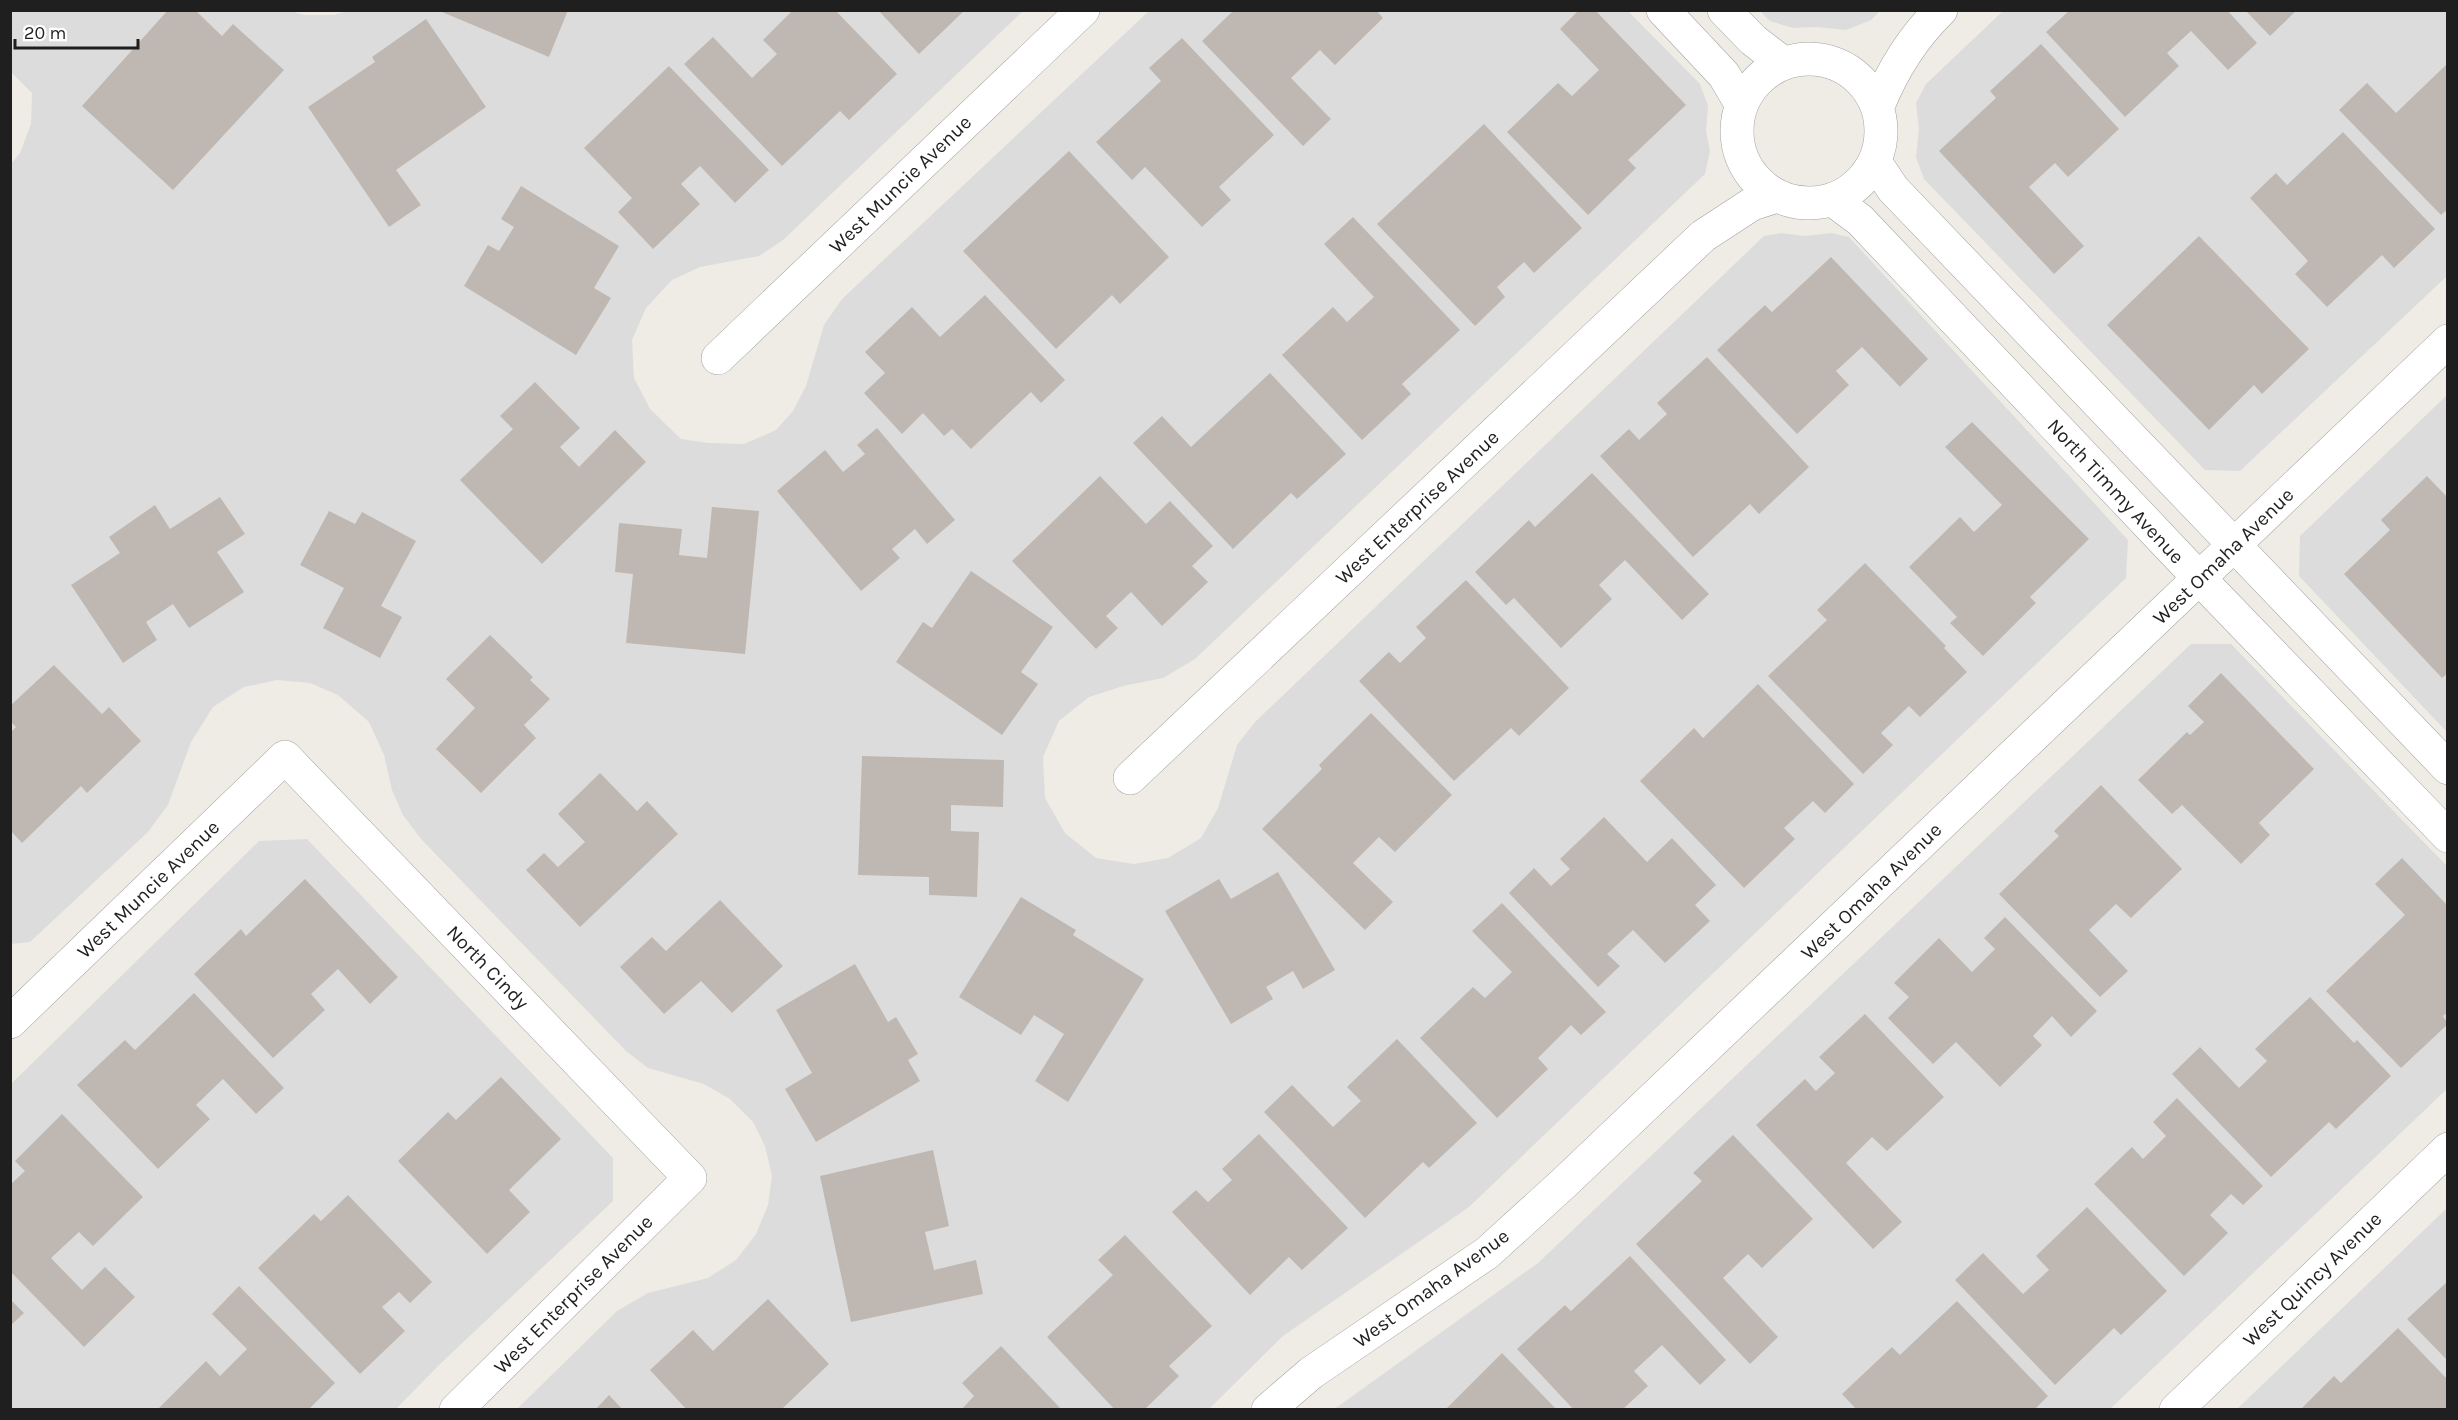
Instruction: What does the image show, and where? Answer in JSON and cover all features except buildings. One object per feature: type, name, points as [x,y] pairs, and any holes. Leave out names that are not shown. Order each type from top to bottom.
[{"type":"street","name":"West Muncie Avenue","points":[[718,358],[1083,10]]},
{"type":"street","points":[[1663,10],[1724,75],[1741,104]]},
{"type":"street","points":[[1724,10],[1753,40],[1783,63]]},
{"type":"street","points":[[1843,66],[1868,59],[1931,21]]},
{"type":"street","points":[[1878,106],[1901,59],[1931,21]]},
{"type":"street","points":[[1803,58],[1824,59],[1843,66],[1870,90],[1878,106],[1882,125],[1881,144],[1875,162],[1858,185],[1833,200],[1814,203],[1795,202],[1777,196],[1758,183],[1744,164],[1738,144],[1736,124],[1741,104],[1751,87],[1766,73],[1783,63],[1803,58]]},
{"type":"street","points":[[1875,162],[1893,189],[2448,768]]},
{"type":"street","name":"West Enterprise Avenue","points":[[1703,236],[1721,210],[1744,164]]},
{"type":"street","name":"West Enterprise Avenue","points":[[1130,778],[1703,236],[1748,207],[1777,196]]},
{"type":"street","name":"North Timmy Avenue","points":[[1833,200],[1860,220],[2199,578],[2448,836]]},
{"type":"street","name":"West Omaha Avenue","points":[[1268,1410],[1311,1372],[1487,1253],[1599,1150],[2448,341]]},
{"type":"street","name":"West Muncie Avenue","points":[[10,1022],[285,757]]},
{"type":"street","name":"North Cindy","points":[[285,757],[690,1178]]},
{"type":"street","name":"West Quincy Avenue","points":[[2176,1410],[2448,1149]]},
{"type":"street","name":"West Enterprise Avenue","points":[[456,1410],[690,1178]]},
{"type":"shaded area","points":[[287,10],[304,15],[334,15],[350,10],[1023,11],[783,240],[759,256],[700,267],[672,280],[646,308],[632,340],[634,378],[650,409],[681,439],[708,443],[744,444],[776,430],[793,411],[806,386],[824,325],[842,299],[1149,11],[1628,11],[1700,84],[1708,106],[1706,131],[1710,151],[1705,174],[1195,659],[1163,678],[1123,686],[1089,697],[1059,721],[1043,757],[1045,798],[1065,833],[1096,858],[1134,864],[1168,858],[1201,838],[1218,808],[1237,745],[1255,722],[1764,236],[1781,233],[1805,236],[1831,233],[1849,237],[2128,540],[2126,578],[1469,1207],[1283,1336],[1209,1409],[517,1409],[617,1311],[648,1293],[708,1278],[736,1260],[756,1234],[768,1205],[772,1176],[765,1146],[753,1122],[730,1099],[704,1084],[648,1068],[626,1051],[422,840],[403,815],[392,790],[384,755],[369,722],[338,695],[310,683],[277,680],[244,687],[213,707],[191,742],[168,805],[148,832],[30,942],[11,944],[10,165],[20,153],[31,124],[32,93],[11,72],[11,11]]},
{"type":"shaded area","points":[[1760,11],[1880,11],[1871,20],[1846,30],[1817,27],[1793,28],[1770,21]]},
{"type":"shaded area","points":[[2003,11],[2447,11],[2447,276],[2240,471],[2205,470],[1924,179],[1916,157],[1919,129],[1916,103],[1926,84]]},
{"type":"shaded area","points":[[2447,395],[2447,732],[2299,576],[2300,536]]},
{"type":"shaded area","points":[[2191,644],[2231,644],[2447,866],[2447,1089],[2110,1409],[1333,1410],[1538,1263]]},
{"type":"shaded area","points":[[307,839],[613,1158],[613,1201],[439,1365],[396,1409],[11,1409],[10,1085],[259,841]]},
{"type":"shaded area","points":[[2447,1208],[2447,1409],[2237,1409]]}]
